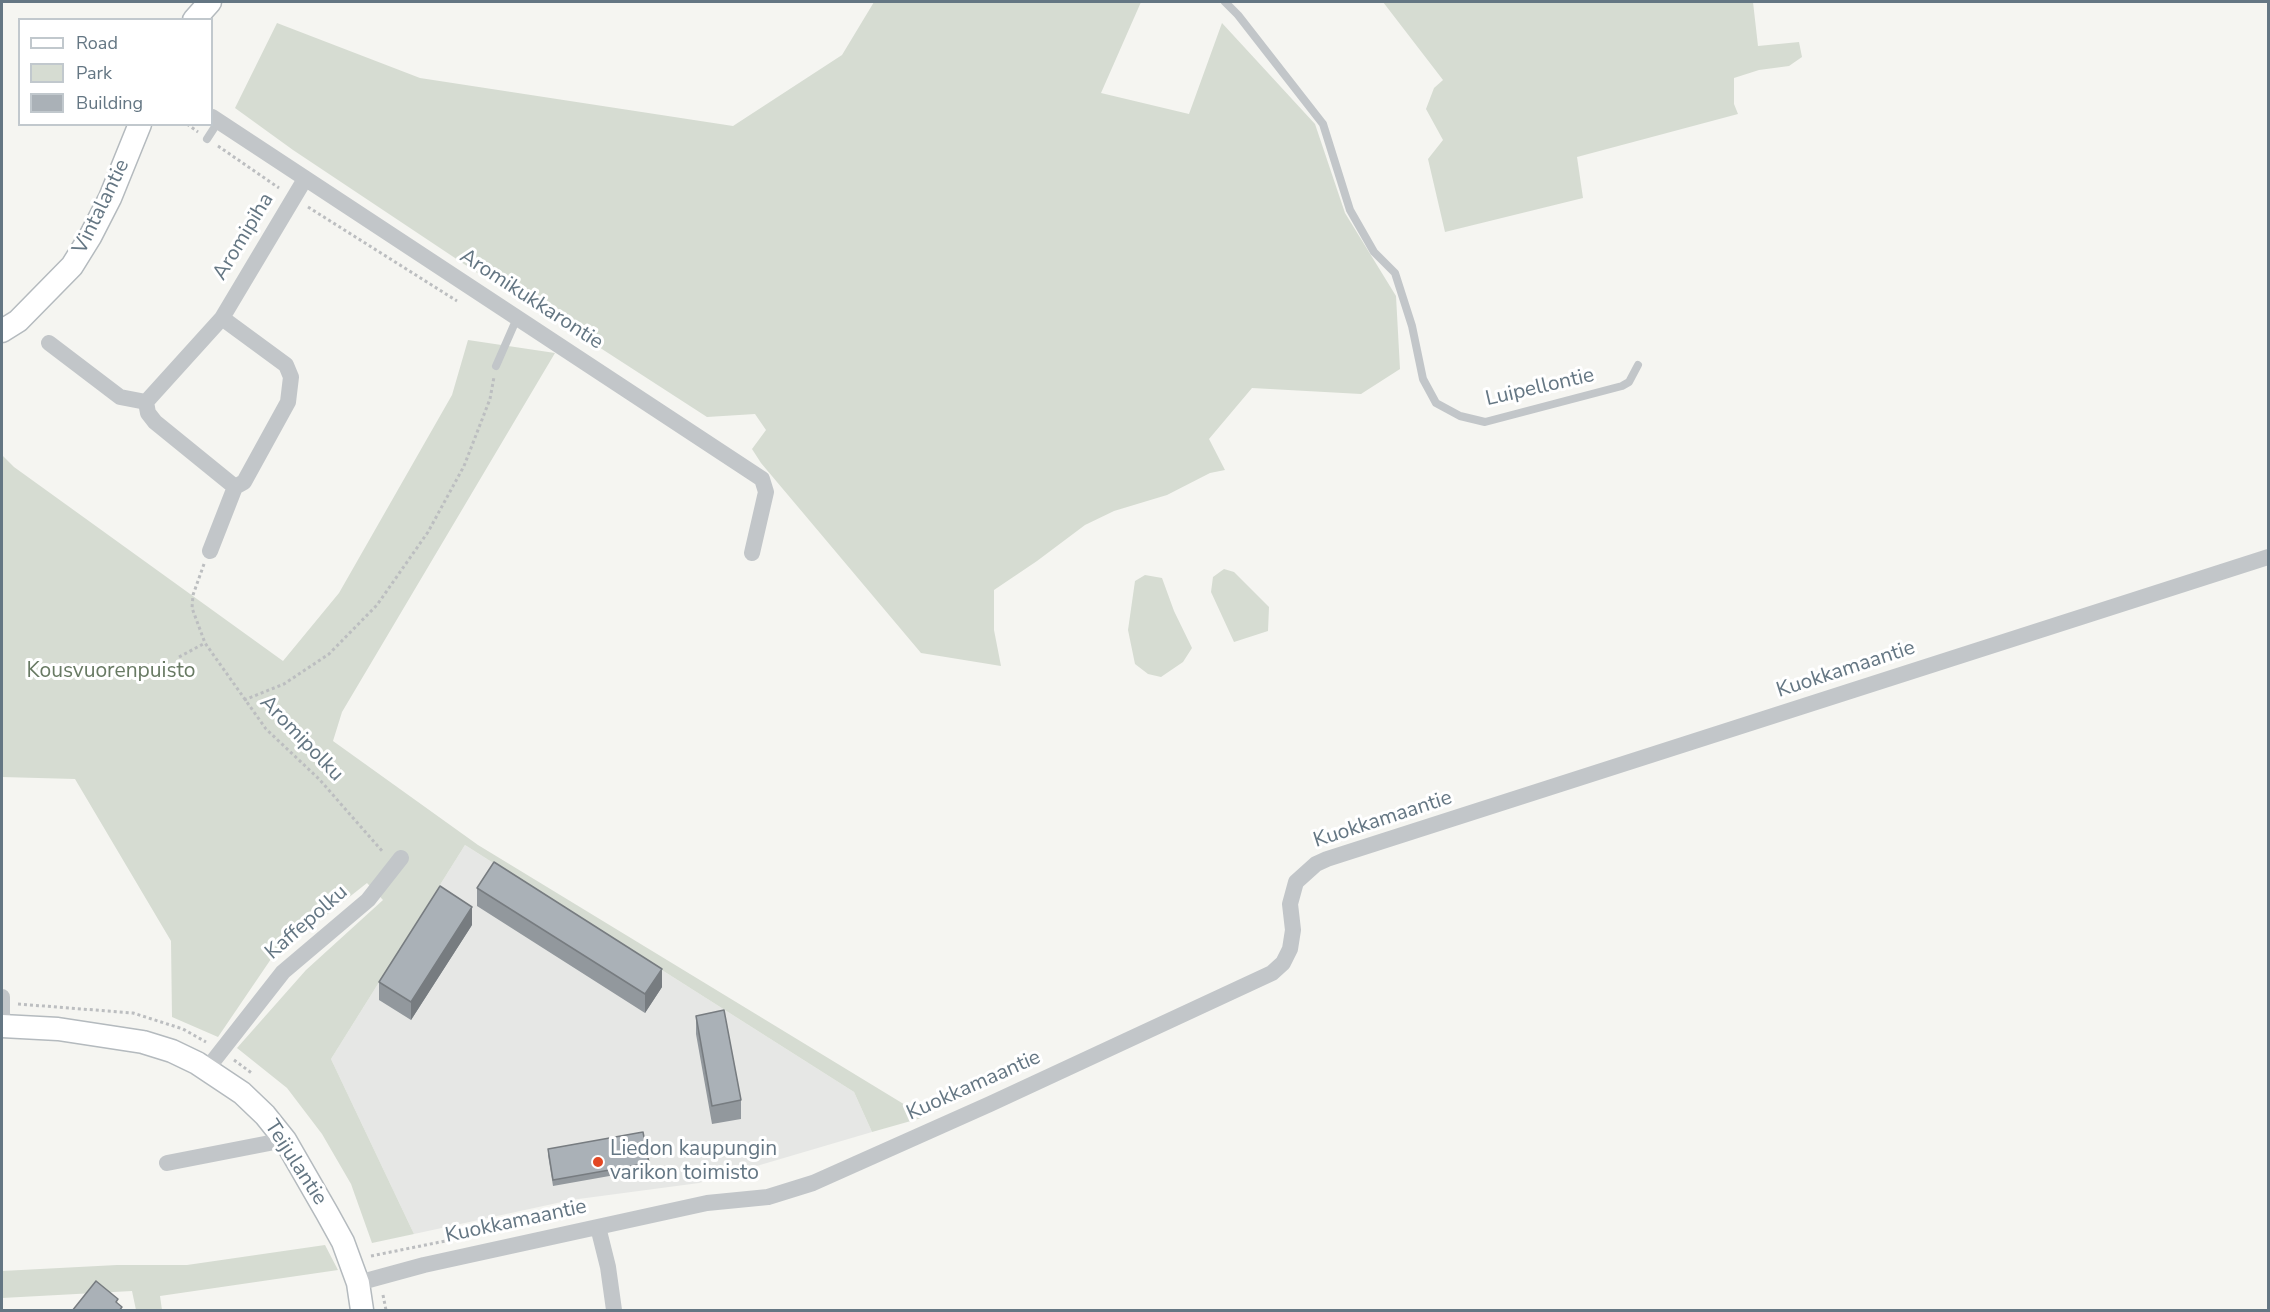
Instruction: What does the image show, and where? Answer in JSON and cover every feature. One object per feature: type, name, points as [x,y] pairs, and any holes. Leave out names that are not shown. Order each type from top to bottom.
[{"type":"street","points":[[196,18],[210,2]]},
{"type":"street","name":"Aromikukkarontie","points":[[215,120],[762,479],[766,492],[752,554]]},
{"type":"street","name":"Vintalantie","points":[[2,331],[18,321],[72,266],[110,198],[139,126]]},
{"type":"street","name":"Aromipiha","points":[[146,402],[222,318],[305,179]]},
{"type":"street","points":[[210,551],[235,487],[244,482],[288,402],[291,377],[286,365],[222,318]]},
{"type":"street","points":[[49,343],[120,397],[146,402],[148,413],[155,422],[235,487]]},
{"type":"street","name":"Kuokkamaantie","points":[[358,1283],[424,1265],[707,1203],[768,1197],[813,1183],[990,1104],[1272,973],[1283,963],[1290,949],[1293,930],[1290,904],[1296,882],[1316,864],[1327,859],[2268,557]]},
{"type":"street","name":"Kaffepolku","points":[[207,1069],[283,972],[369,900],[401,858]]},
{"type":"street","points":[[2,997],[2,1026]]},
{"type":"street","name":"Teijulantie","points":[[2,1026],[58,1029],[143,1042],[172,1051],[207,1069],[242,1093],[265,1115],[285,1140],[343,1242],[358,1283],[362,1311]]},
{"type":"street","points":[[167,1163],[285,1140]]},
{"type":"street","points":[[598,1227],[614,1311]]},
{"type":"lane","name":"Luipellontie","points":[[1225,2],[1238,15],[1323,124],[1350,210],[1374,252],[1395,273],[1412,326],[1423,379],[1436,403],[1460,416],[1485,422],[1622,387],[1629,382],[1638,366]]},
{"type":"lane","points":[[207,139],[212,126]]},
{"type":"lane","points":[[496,366],[517,318]]},
{"type":"path","points":[[191,126],[293,198],[460,303]]},
{"type":"path","points":[[244,700],[284,684],[329,654],[377,605],[428,532],[464,466],[490,399],[496,366]]},
{"type":"path","name":"Aromipolku","points":[[210,551],[193,594],[192,608],[205,643],[266,729],[319,779],[388,857],[390,873]]},
{"type":"path","points":[[179,657],[205,643]]},
{"type":"shaded area","points":[[465,845],[854,1092],[872,1132],[699,1183],[571,1200],[414,1234],[331,1059]]},
{"type":"green space","points":[[874,2],[1141,2],[1101,93],[1189,114],[1222,23],[1315,124],[1345,213],[1396,296],[1400,369],[1361,394],[1252,388],[1209,439],[1225,470],[1210,473],[1167,495],[1114,511],[1085,525],[994,590],[994,630],[1001,666],[921,653],[761,463],[752,449],[766,430],[755,414],[707,417],[571,329],[512,296],[293,150],[235,108],[277,23],[420,78],[733,126],[842,55]]},
{"type":"green space","points":[[1383,2],[1753,2],[1758,46],[1799,42],[1802,57],[1789,66],[1759,70],[1734,78],[1734,104],[1738,114],[1577,157],[1583,198],[1445,232],[1428,159],[1443,140],[1426,109],[1434,88],[1443,80]]},
{"type":"green space","name":"Kousvuorenpuisto","points":[[468,340],[555,353],[342,712],[333,741],[478,845],[925,1117],[872,1132],[854,1092],[465,845],[331,1059],[414,1234],[372,1243],[351,1184],[322,1134],[287,1088],[237,1048],[306,970],[383,900],[367,883],[271,959],[218,1037],[172,1017],[171,941],[75,779],[2,777],[2,455],[14,467],[283,661],[339,593],[452,395]]},
{"type":"green space","points":[[1224,569],[1234,572],[1269,607],[1268,631],[1234,642],[1211,592],[1213,577]]},
{"type":"green space","points":[[1145,575],[1162,578],[1174,611],[1192,648],[1183,662],[1161,677],[1148,674],[1135,664],[1128,630],[1135,581]]},
{"type":"green space","points":[[325,1245],[338,1270],[160,1296],[162,1310],[136,1310],[132,1291],[2,1298],[2,1271],[117,1265],[187,1265]]},
{"type":"building","points":[[494,862],[662,969],[645,994],[477,888]]},
{"type":"building","points":[[440,886],[472,907],[411,1002],[379,982]]},
{"type":"building","points":[[724,1010],[741,1100],[712,1106],[696,1016]]},
{"type":"building","name":"Liedon kaupungin varikon toimisto","points":[[643,1132],[649,1163],[553,1180],[548,1149]]},
{"type":"building","points":[[96,1281],[118,1299],[116,1302],[122,1307],[119,1311],[72,1311]]},
{"type":"place","name":"Liedon kaupungin varikon toimisto","points":[[598,1162]]}]
